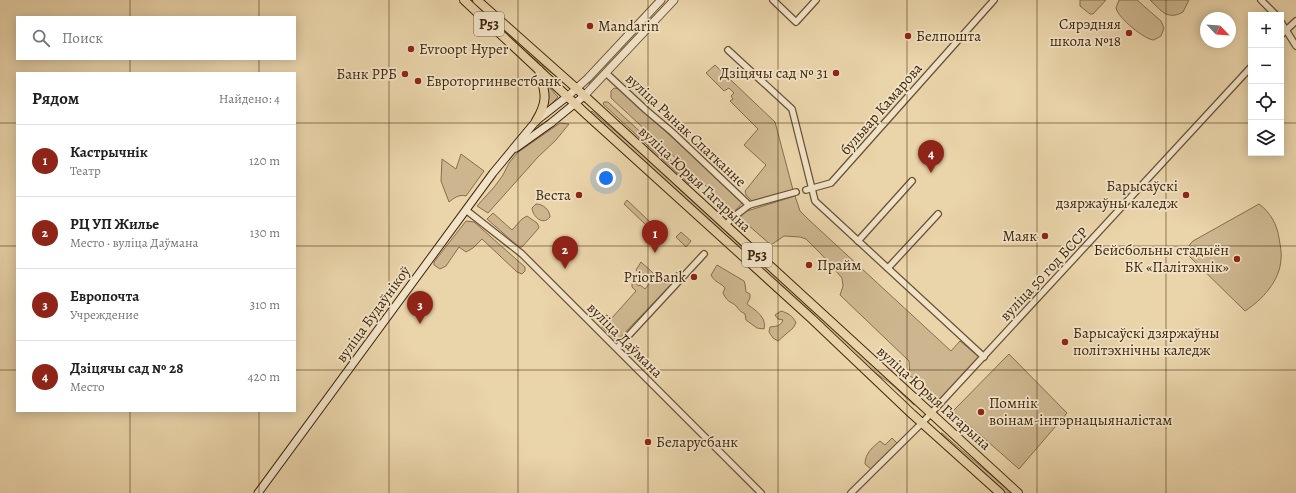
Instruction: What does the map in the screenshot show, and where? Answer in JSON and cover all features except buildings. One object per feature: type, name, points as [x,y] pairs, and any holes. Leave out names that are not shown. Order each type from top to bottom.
[{"type":"main road","name":"вуліца Юрыя Гагарына","points":[[464,0],[812,319],[922,423],[1000,493]]},
{"type":"main road","name":"вуліца Юрыя Гагарына","points":[[477,0],[577,88],[1018,493]]},
{"type":"main road","name":"вуліца Будаўнікоў","points":[[258,493],[466,210],[536,121],[588,78],[661,0]]},
{"type":"main road","name":"вуліца Будаўнікоў","points":[[511,152],[584,96],[674,0]]},
{"type":"main road","points":[[655,6],[663,12]]},
{"type":"main road","points":[[536,121],[542,112],[546,96],[539,69]]},
{"type":"street","points":[[773,0],[796,22],[816,0]]},
{"type":"street","name":"бульвар Камарова","points":[[809,189],[831,183],[994,0]]},
{"type":"street","points":[[1261,0],[1273,12]]},
{"type":"street","points":[[1286,30],[1296,21]]},
{"type":"street","points":[[1284,27],[1296,46]]},
{"type":"street","points":[[728,50],[792,109],[809,189],[815,201],[984,357]]},
{"type":"street","name":"вуліца 50 год БССР","points":[[851,493],[931,414],[1248,71]]},
{"type":"street","name":"вуліца Рынак Спатканне","points":[[606,73],[682,141],[749,205]]},
{"type":"street","points":[[858,241],[912,181]]},
{"type":"street","points":[[726,226],[731,219],[749,205],[796,192]]},
{"type":"street","name":"вуліца Даўмана","points":[[466,210],[477,217],[522,254],[618,348],[761,493]]},
{"type":"street","points":[[888,268],[938,214]]},
{"type":"street","points":[[618,348],[704,254]]},
{"type":"shaded area","points":[[470,0],[472,0],[559,79],[516,44]]},
{"type":"shaded area","points":[[1080,0],[1106,0],[1093,14],[1090,14],[1080,6]]},
{"type":"shaded area","points":[[1119,0],[1137,0],[1161,21],[1164,28],[1161,36],[1154,40],[1150,39],[1132,28],[1116,8]]},
{"type":"shaded area","points":[[1150,0],[1189,0],[1183,12],[1168,15],[1161,11]]},
{"type":"shaded area","points":[[646,20],[648,23],[591,84],[589,84],[589,83]]},
{"type":"shaded area","points":[[715,65],[775,122],[793,190],[752,201],[746,195],[745,191],[766,165],[744,145],[758,129],[730,101],[733,99],[731,96],[734,93],[729,88],[724,91],[706,73]]},
{"type":"shaded area","points":[[546,85],[558,97],[546,109]]},
{"type":"shaded area","points":[[614,88],[619,89],[743,202],[734,212],[611,98],[611,91]]},
{"type":"shaded area","points":[[604,102],[608,102],[690,178],[689,184],[603,104]]},
{"type":"shaded area","points":[[592,111],[660,170],[679,189],[916,404],[914,405],[890,383],[874,372],[716,226],[590,113]]},
{"type":"shaded area","points":[[560,123],[569,124],[488,213],[477,206],[495,186],[517,153]]},
{"type":"shaded area","points":[[461,154],[484,171],[466,196],[459,196],[449,202],[441,181],[442,159],[456,169]]},
{"type":"shaded area","points":[[795,196],[800,211],[808,219],[951,351],[960,341],[979,357],[977,361],[935,404],[923,384],[910,376],[909,361],[840,295],[843,286],[842,278],[806,239],[784,236],[771,245],[740,218],[744,212]]},
{"type":"shaded area","points":[[627,200],[650,222],[647,226],[624,204]]},
{"type":"shaded area","points":[[536,204],[546,208],[550,214],[550,217],[547,220],[544,221],[536,217],[532,208]]},
{"type":"shaded area","name":"Бейсбольны стадыён БК «Палітэхнік»","points":[[1259,204],[1270,215],[1277,228],[1281,248],[1280,267],[1274,282],[1264,296],[1245,311],[1190,257],[1188,249],[1193,241]]},
{"type":"shaded area","points":[[493,213],[512,230],[522,219],[527,216],[537,223],[539,227],[522,247],[519,247],[487,219]]},
{"type":"shaded area","points":[[466,221],[474,222],[525,267],[525,271],[522,274],[517,272],[482,239],[473,248],[466,252],[459,247],[446,266],[440,269],[434,265],[434,262]]},
{"type":"shaded area","points":[[681,232],[691,241],[686,247],[676,237]]},
{"type":"shaded area","points":[[641,262],[665,284],[677,272],[680,275],[617,341],[602,327],[604,316],[607,315],[611,319],[636,291],[632,287],[632,283],[634,282],[645,289],[649,284],[636,270]]},
{"type":"shaded area","points":[[717,265],[744,281],[746,292],[750,294],[747,304],[757,311],[762,317],[764,321],[764,329],[757,328],[746,320],[745,314],[728,301],[723,293],[725,288],[714,280],[711,275]]},
{"type":"shaded area","points":[[781,311],[790,315],[796,323],[793,328],[778,341],[773,338],[769,332],[770,327],[781,324],[783,320],[778,319],[775,315]]},
{"type":"shaded area","points":[[1009,354],[1067,413],[1019,469],[953,411]]},
{"type":"shaded area","points":[[942,433],[1011,493],[1006,493],[940,434]]},
{"type":"shaded area","points":[[892,438],[897,443],[871,469],[865,464],[868,453],[880,441],[885,445]]},
{"type":"place","name":"Mandarin","points":[[590,26]]},
{"type":"place","name":"Сярэдняя школа №18","points":[[1129,33]]},
{"type":"place","name":"Белпошта","points":[[908,36]]},
{"type":"place","name":"Evroopt Hyper","points":[[411,49]]},
{"type":"place","name":"Дзіцячы сад № 31","points":[[836,73]]},
{"type":"place","name":"Банк РРБ","points":[[405,74]]},
{"type":"place","name":"Евроторгинвестбанк","points":[[418,81]]},
{"type":"place","name":"Дзіцячы сад № 28","points":[[931,173]]},
{"type":"place","name":"Веста","points":[[579,195]]},
{"type":"place","name":"Барысаўскі дзяржаўны каледж","points":[[1186,195]]},
{"type":"place","name":"Маяк","points":[[1045,236]]},
{"type":"place","name":"Кастрычнік","points":[[655,253]]},
{"type":"place","name":"Бейсбольны стадыён БК «Палітэхнік»","points":[[1237,259]]},
{"type":"place","name":"Прайм","points":[[809,265]]},
{"type":"place","name":"РЦ УП Жилье","points":[[565,269]]},
{"type":"place","name":"PriorBank","points":[[694,277]]},
{"type":"place","name":"Европочта","points":[[420,324]]},
{"type":"place","name":"Барысаўскі дзяржаўны політэхнічны каледж","points":[[1065,342]]},
{"type":"place","name":"Помнік воінам-інтэрнацыяналістам","points":[[981,412]]},
{"type":"place","name":"Беларусбанк","points":[[648,442]]}]
